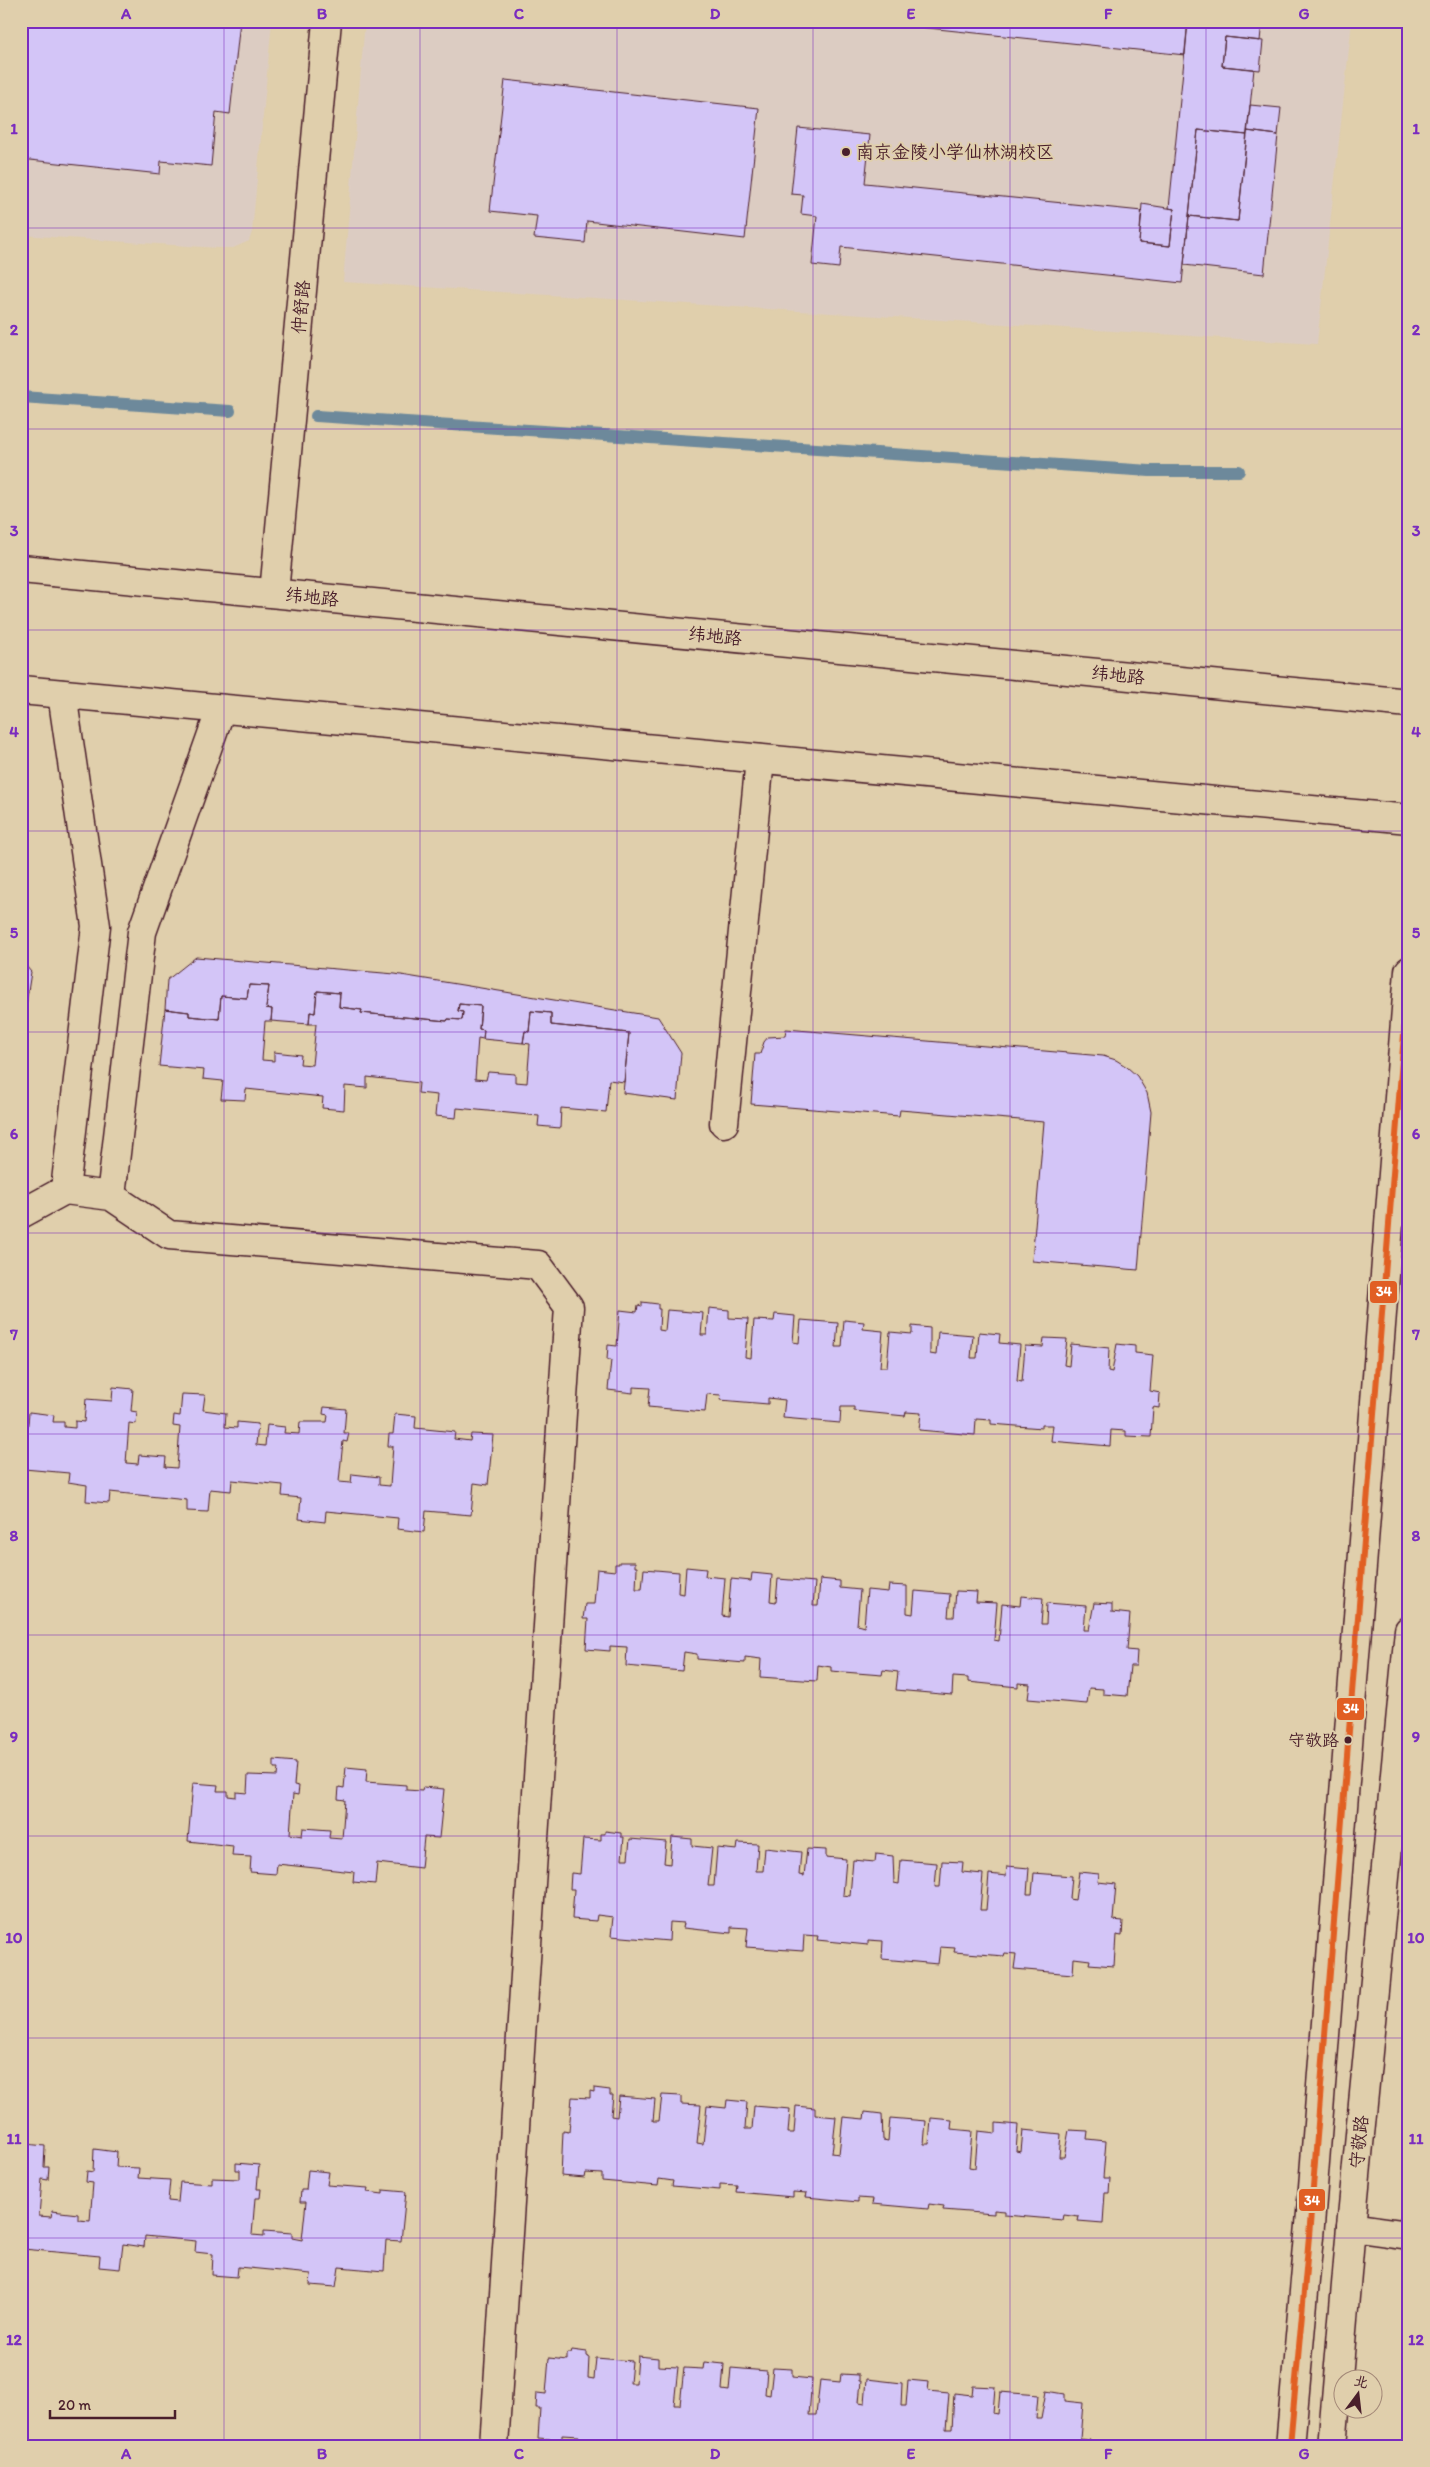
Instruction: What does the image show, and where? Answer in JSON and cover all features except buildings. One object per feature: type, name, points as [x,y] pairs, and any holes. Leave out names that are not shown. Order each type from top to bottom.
[{"type":"main road","name":"仲舒路","points":[[274,593],[327,21]]},
{"type":"main road","name":"纬地路","points":[[21,569],[1409,703]]},
{"type":"main road","points":[[21,690],[1409,819]]},
{"type":"main road","points":[[62,694],[96,926],[65,1190]]},
{"type":"main road","points":[[111,1196],[142,932],[221,709]]},
{"type":"main road","points":[[724,1123],[760,759]]},
{"type":"main road","points":[[1290,2446],[1310,2225],[1409,971]]},
{"type":"main road","points":[[21,1214],[65,1190],[111,1196],[169,1234],[538,1265],[569,1307],[494,2446]]},
{"type":"main road","name":"守敬路","points":[[1332,2446],[1351,2227],[1409,1630]]},
{"type":"main road","points":[[1351,2227],[1409,2235]]},
{"type":"shaded area","points":[[21,21],[272,21],[252,232],[249,241],[233,248],[219,248],[21,235]]},
{"type":"shaded area","name":"南京金陵小学仙林湖校区","points":[[365,21],[1352,21],[1317,344],[343,282]]},
{"type":"waterway","points":[[21,397],[230,411]]},
{"type":"waterway","points":[[316,416],[1150,471],[1239,471]]},
{"type":"transit line","name":"34","points":[[1290,2446],[1310,2225],[1409,971]]},
{"type":"place","name":"南京金陵小学仙林湖校区","points":[[846,152]]},
{"type":"place","name":"守敬路","points":[[1348,1740]]}]
